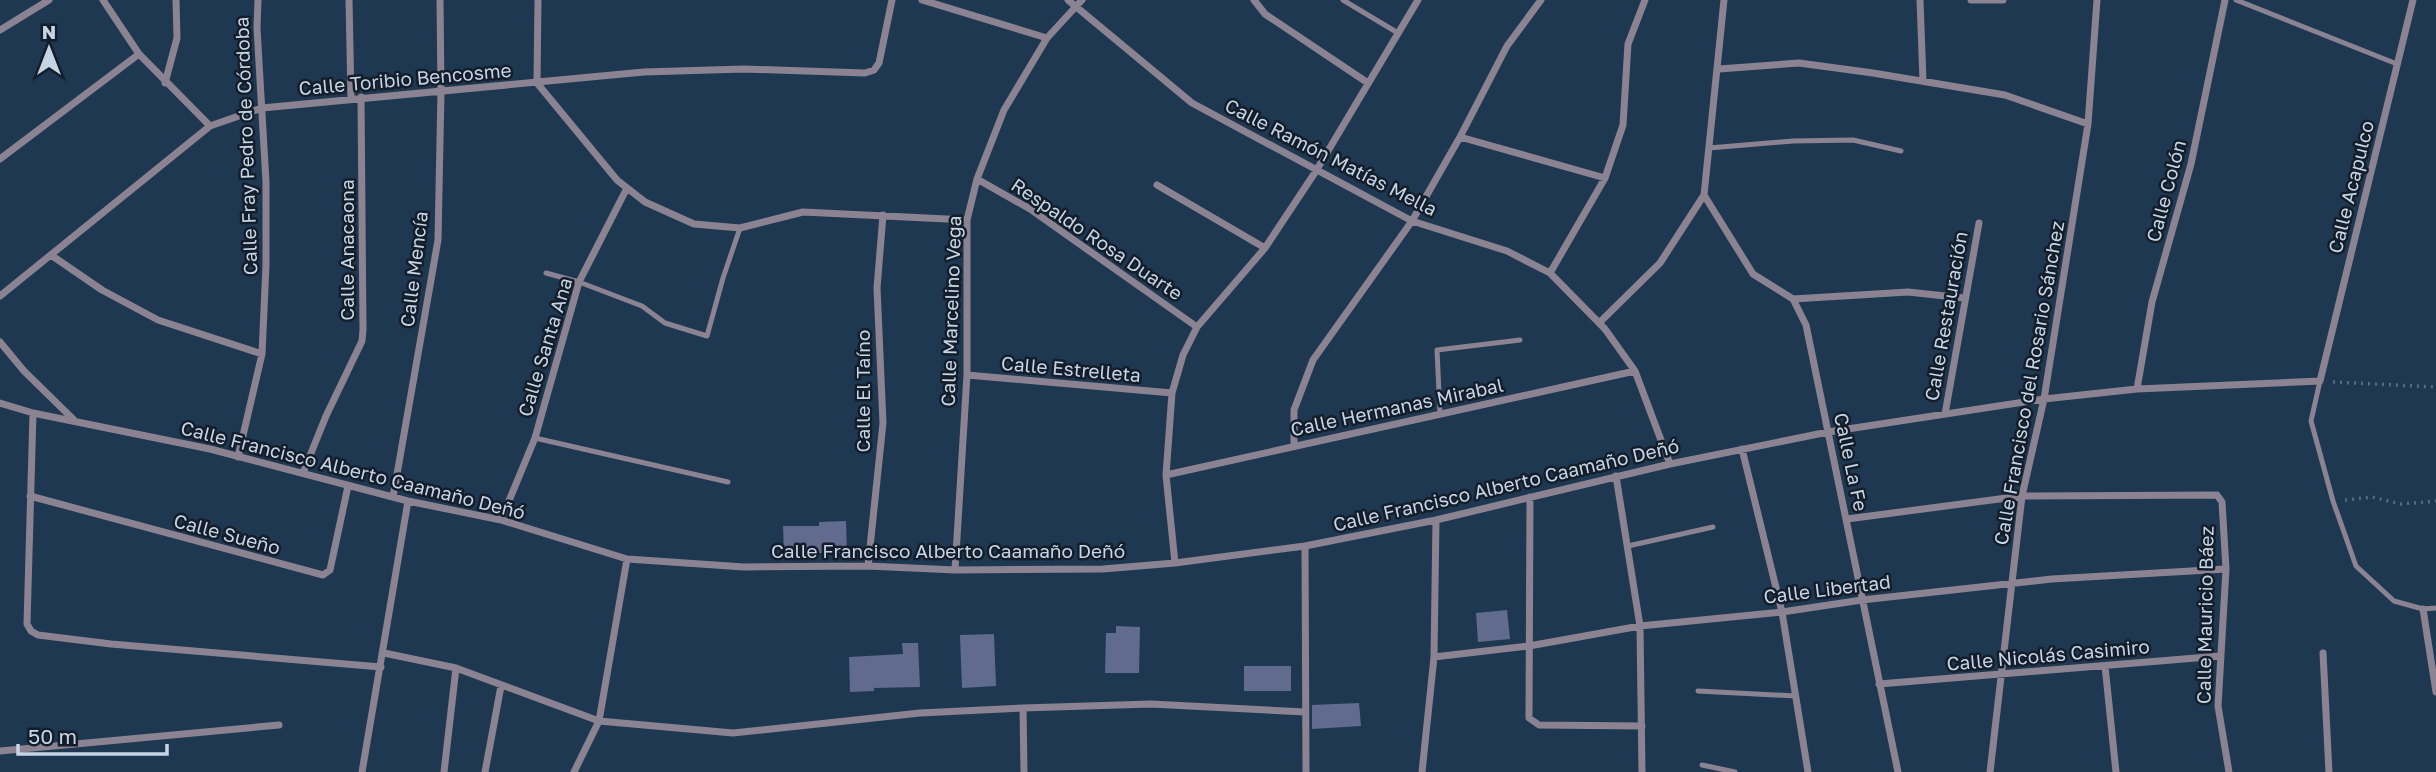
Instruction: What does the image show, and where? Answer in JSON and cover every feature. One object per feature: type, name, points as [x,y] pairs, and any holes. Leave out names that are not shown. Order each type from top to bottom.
[{"type":"street","points":[[0,30],[49,0]]},
{"type":"street","points":[[103,0],[139,54],[164,83],[210,126]]},
{"type":"street","points":[[164,83],[177,38],[176,0]]},
{"type":"street","name":"Calle Fray Pedro de Córdoba","points":[[238,457],[262,354],[267,265],[258,0]]},
{"type":"street","points":[[349,0],[351,98]]},
{"type":"street","name":"Calle Mencía","points":[[393,497],[438,240],[440,0]]},
{"type":"street","points":[[538,0],[537,83],[617,180],[645,202],[694,224],[740,228],[803,212],[967,220]]},
{"type":"street","name":"Calle Toribio Bencosme","points":[[0,296],[210,126],[262,108],[644,72],[744,69],[865,73],[874,70],[879,63],[892,0]]},
{"type":"street","points":[[922,0],[1047,38]]},
{"type":"street","name":"Calle Ramón Matías Mella","points":[[1068,0],[1079,3],[1192,103],[1412,221],[1507,251],[1550,273],[1599,323],[1635,371],[1670,464]]},
{"type":"street","points":[[1254,0],[1265,14],[1368,83]]},
{"type":"street","points":[[1175,563],[1166,475],[1172,393],[1183,355],[1197,327],[1265,248],[1315,171],[1418,0]]},
{"type":"street","points":[[1294,446],[1294,410],[1313,360],[1412,221],[1460,137],[1507,46],[1541,0]]},
{"type":"street","points":[[1550,273],[1605,178],[1623,125],[1628,44],[1645,0]]},
{"type":"street","points":[[1599,323],[1660,263],[1704,195],[1724,0]]},
{"type":"street","points":[[1920,0],[1923,82]]},
{"type":"street","points":[[1971,0],[2003,0]]},
{"type":"street","name":"Calle Francisco del Rosario Sánchez","points":[[1990,772],[2022,496],[2044,399],[2088,124],[2097,0]]},
{"type":"street","name":"Calle Colón","points":[[2137,389],[2152,302],[2191,164],[2225,0]]},
{"type":"street","name":"Calle Acapulco","points":[[2320,381],[2413,0]]},
{"type":"street","name":"Calle Marcelino Vega","points":[[955,570],[967,375],[967,220],[977,179],[1004,110],[1047,38],[1079,3]]},
{"type":"street","points":[[0,159],[139,54]]},
{"type":"street","points":[[1719,69],[1799,63],[2005,95],[2088,124]]},
{"type":"street","name":"Calle Anacaona","points":[[303,473],[326,416],[362,341],[361,97]]},
{"type":"street","points":[[1460,137],[1605,178]]},
{"type":"street","name":"Respaldo Rosa Duarte","points":[[977,179],[1030,209],[1197,327]]},
{"type":"street","points":[[1157,185],[1265,248]]},
{"type":"street","name":"Calle Santa Ana","points":[[500,520],[535,438],[579,282],[627,188]]},
{"type":"street","points":[[1704,195],[1753,274],[1793,299],[1908,292],[1964,298]]},
{"type":"street","name":"Calle El Taíno","points":[[868,566],[883,423],[877,288],[883,215]]},
{"type":"street","name":"Calle Restauración","points":[[1945,414],[1979,223]]},
{"type":"street","points":[[51,255],[102,290],[158,320],[262,354]]},
{"type":"street","name":"Calle La Fe","points":[[1793,299],[1806,325],[1898,772]]},
{"type":"street","points":[[0,342],[24,371],[75,421]]},
{"type":"street","name":"Calle Hermanas Mirabal","points":[[1166,475],[1635,371]]},
{"type":"street","name":"Calle Estrelleta","points":[[967,375],[1172,393]]},
{"type":"street","name":"Calle Francisco Alberto Caamaño Deñó","points":[[0,403],[33,413],[238,457],[408,501],[500,520],[627,559],[744,567],[1103,569],[1175,563],[1305,546],[1436,520],[1616,476],[1828,432],[2044,399],[2137,389],[2320,381]]},
{"type":"street","points":[[33,413],[27,624],[31,631],[38,635],[123,645],[381,667]]},
{"type":"street","points":[[1742,449],[1782,612],[1808,772]]},
{"type":"street","points":[[1616,476],[1640,626],[1643,772]]},
{"type":"street","name":"Calle Sueño","points":[[30,496],[323,575],[330,570],[348,486]]},
{"type":"street","name":"Calle Mauricio Báez","points":[[1847,519],[2022,496],[2212,493],[2219,497],[2222,502],[2226,569],[2218,706],[2229,772]]},
{"type":"street","points":[[1530,497],[1529,718],[1535,724],[1642,726]]},
{"type":"street","points":[[362,772],[408,501]]},
{"type":"street","points":[[1422,772],[1434,657],[1436,520]]},
{"type":"street","points":[[1305,546],[1306,772]]},
{"type":"street","points":[[574,772],[599,721],[627,559]]},
{"type":"street","name":"Calle Libertad","points":[[1434,657],[1529,646],[1640,626],[1782,612],[1862,600],[2052,579],[2226,569]]},
{"type":"street","points":[[2423,609],[2436,692]]},
{"type":"street","points":[[384,653],[456,668],[599,721],[733,733],[920,713],[1023,708],[1151,704],[1306,712]]},
{"type":"street","points":[[2323,653],[2329,772]]},
{"type":"street","name":"Calle Nicolás Casimiro","points":[[1879,684],[2220,656]]},
{"type":"street","points":[[2105,666],[2116,772]]},
{"type":"street","points":[[444,772],[456,668]]},
{"type":"street","points":[[485,772],[500,686]]},
{"type":"street","points":[[1023,708],[1024,772]]},
{"type":"street","points":[[0,751],[279,725]]},
{"type":"lane","points":[[1343,0],[1398,33]]},
{"type":"lane","points":[[2236,0],[2397,64]]},
{"type":"lane","points":[[1709,148],[1793,141],[1853,140],[1901,151]]},
{"type":"lane","points":[[546,273],[579,282],[642,306],[665,323],[707,337],[740,228]]},
{"type":"lane","points":[[1440,414],[1437,350],[1520,340]]},
{"type":"lane","points":[[2320,381],[2311,421],[2333,501],[2356,566],[2393,601],[2423,609],[2436,608]]},
{"type":"lane","points":[[535,438],[728,482]]},
{"type":"lane","points":[[1628,546],[1713,527]]},
{"type":"lane","points":[[1698,691],[1796,696]]},
{"type":"lane","points":[[1702,765],[1735,772]]},
{"type":"path","points":[[2320,381],[2436,387]]},
{"type":"path","points":[[2333,501],[2372,497],[2401,504],[2436,500]]},
{"type":"building","points":[[846,521],[847,553],[784,553],[783,526],[819,526],[819,522]]},
{"type":"building","points":[[1507,610],[1510,639],[1478,642],[1476,613]]},
{"type":"building","points":[[1116,626],[1140,627],[1139,673],[1105,673],[1106,633],[1116,633]]},
{"type":"building","points":[[994,634],[996,686],[962,688],[960,635]]},
{"type":"building","points":[[902,643],[918,643],[920,687],[874,688],[874,691],[850,692],[849,657],[903,654]]},
{"type":"building","points":[[1244,666],[1291,666],[1291,691],[1244,691]]},
{"type":"building","points":[[1359,703],[1361,726],[1312,729],[1312,705]]}]
